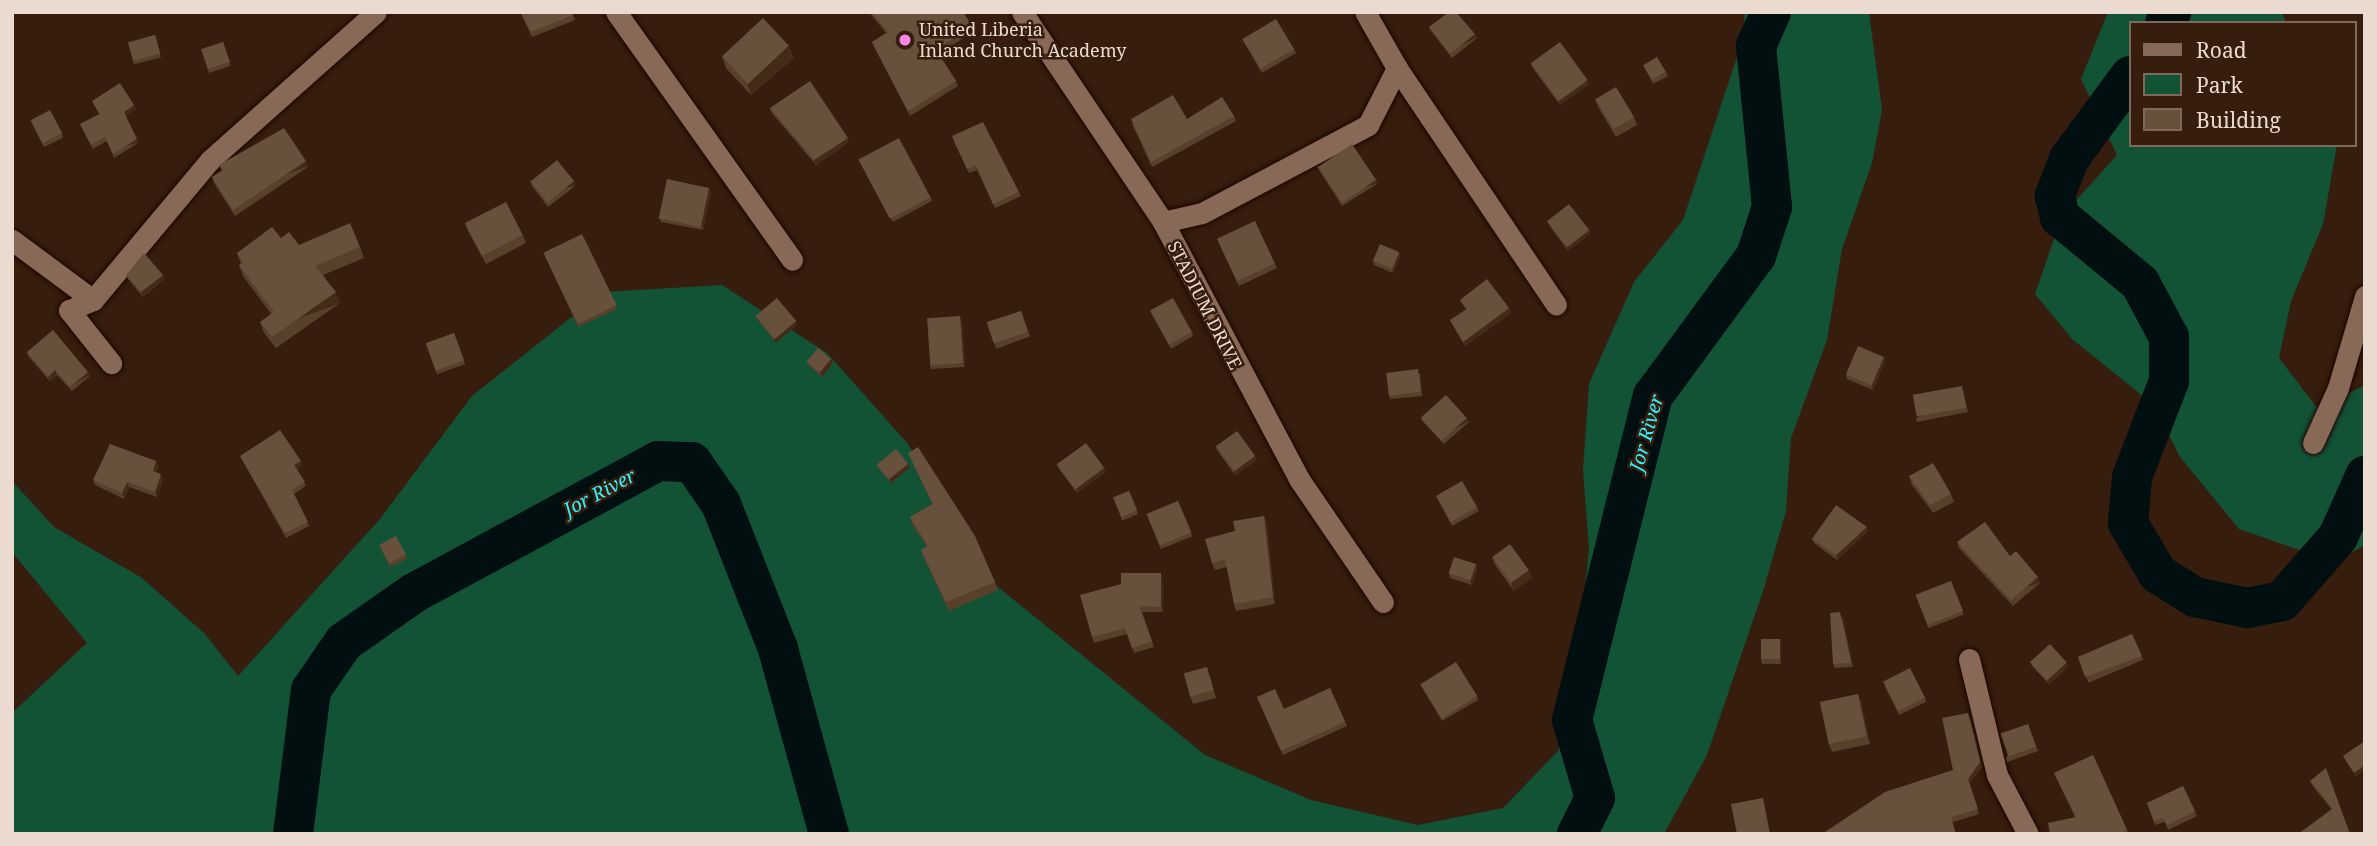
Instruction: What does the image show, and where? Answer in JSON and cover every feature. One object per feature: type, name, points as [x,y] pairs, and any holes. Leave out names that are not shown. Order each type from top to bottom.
[{"type":"street","points":[[111,363],[69,310],[93,300],[210,160],[376,12]]},
{"type":"street","points":[[616,12],[792,260]]},
{"type":"street","name":"STADIUM DRIVE","points":[[1022,12],[1163,222],[1299,479],[1382,603]]},
{"type":"street","points":[[1365,12],[1397,68],[1556,304]]},
{"type":"street","points":[[1163,222],[1202,213],[1368,125],[1397,68]]},
{"type":"street","points":[[12,240],[93,300]]},
{"type":"street","points":[[2314,443],[2338,388],[2365,296]]},
{"type":"street","points":[[1969,659],[1997,775],[2028,834]]},
{"type":"green space","points":[[1745,12],[1869,12],[1882,110],[1872,163],[1842,249],[1827,340],[1791,438],[1786,511],[1764,588],[1707,755],[1664,834],[12,834],[12,713],[87,643],[12,552],[12,481],[54,527],[142,578],[205,634],[238,676],[380,519],[472,396],[603,292],[722,285],[827,353],[908,444],[987,578],[1205,755],[1311,800],[1418,825],[1503,808],[1558,751],[1576,686],[1589,548],[1583,470],[1589,384],[1634,282],[1683,220],[1743,39]]},
{"type":"green space","points":[[2108,12],[2282,12],[2285,21],[2128,21],[2128,147],[2337,147],[2323,224],[2291,301],[2279,358],[2318,409],[2365,385],[2365,545],[2334,562],[2239,529],[2180,457],[2154,405],[2072,339],[2035,294],[2062,216],[2117,155],[2081,79]]},
{"type":"building","points":[[521,12],[572,12],[573,15],[531,32]]},
{"type":"building","points":[[871,12],[963,12],[972,26],[936,50],[956,81],[908,111],[872,42],[888,32]]},
{"type":"building","points":[[1449,12],[1456,12],[1475,34],[1450,54],[1429,27]]},
{"type":"building","points":[[763,18],[789,46],[748,84],[722,56]]},
{"type":"building","points":[[1276,19],[1294,49],[1261,69],[1243,39]]},
{"type":"building","points":[[155,35],[160,53],[133,61],[128,43]]},
{"type":"building","points":[[223,42],[230,62],[208,69],[201,49]]},
{"type":"building","points":[[1560,42],[1588,80],[1559,101],[1531,63]]},
{"type":"building","points":[[1657,57],[1666,72],[1652,80],[1643,65]]},
{"type":"building","points":[[810,81],[848,138],[814,160],[770,108]]},
{"type":"building","points":[[120,83],[134,105],[124,112],[137,139],[113,154],[105,137],[91,145],[80,124],[100,114],[92,101]]},
{"type":"building","points":[[1616,87],[1634,117],[1613,129],[1595,99]]},
{"type":"building","points":[[1173,95],[1187,119],[1222,97],[1234,116],[1151,162],[1131,119]]},
{"type":"building","points":[[50,110],[62,133],[43,143],[31,120]]},
{"type":"building","points":[[983,122],[1019,192],[993,204],[976,165],[967,169],[952,136]]},
{"type":"building","points":[[284,128],[306,161],[233,210],[212,177],[223,170],[219,165]]},
{"type":"building","points":[[899,138],[930,197],[890,219],[858,160]]},
{"type":"building","points":[[1352,144],[1376,180],[1342,203],[1318,167]]},
{"type":"building","points":[[557,160],[574,181],[548,202],[531,181]]},
{"type":"building","points":[[667,179],[709,188],[701,227],[659,218]]},
{"type":"building","points":[[506,202],[523,235],[482,256],[465,223]]},
{"type":"building","points":[[1569,204],[1589,230],[1567,247],[1547,221]]},
{"type":"building","points":[[1255,221],[1275,264],[1237,281],[1217,239]]},
{"type":"building","points":[[350,223],[360,247],[315,266],[336,292],[272,337],[260,322],[274,312],[239,265],[243,262],[237,253],[272,227],[281,238],[289,232],[299,245]]},
{"type":"building","points":[[582,234],[617,305],[578,324],[543,253]]},
{"type":"building","points":[[1380,244],[1399,252],[1392,269],[1373,261]]},
{"type":"building","points":[[144,253],[163,275],[141,292],[126,275]]},
{"type":"building","points":[[1487,279],[1509,308],[1463,342],[1450,320],[1467,309],[1460,300]]},
{"type":"building","points":[[777,298],[796,321],[775,339],[756,316]]},
{"type":"building","points":[[1173,298],[1192,332],[1169,345],[1150,311]]},
{"type":"building","points":[[1021,311],[1028,332],[994,343],[987,322]]},
{"type":"building","points":[[960,316],[963,363],[930,365],[927,318]]},
{"type":"building","points":[[53,330],[88,372],[70,387],[55,370],[48,377],[27,352]]},
{"type":"building","points":[[454,333],[464,360],[436,371],[426,343]]},
{"type":"building","points":[[1858,346],[1884,357],[1872,385],[1846,375]]},
{"type":"building","points":[[818,348],[831,359],[819,373],[806,362]]},
{"type":"building","points":[[1418,369],[1421,392],[1389,396],[1386,373]]},
{"type":"building","points":[[1962,386],[1966,408],[1917,416],[1913,395]]},
{"type":"building","points":[[1446,395],[1467,418],[1441,441],[1421,418]]},
{"type":"building","points":[[280,430],[301,461],[294,465],[305,482],[292,490],[308,522],[285,533],[240,456]]},
{"type":"building","points":[[1237,431],[1255,456],[1234,471],[1216,446]]},
{"type":"building","points":[[1086,443],[1104,468],[1075,489],[1057,464]]},
{"type":"building","points":[[110,444],[156,461],[153,471],[161,474],[155,492],[127,482],[122,493],[93,480]]},
{"type":"building","points":[[918,447],[975,536],[995,582],[946,602],[921,550],[928,546],[910,517],[933,504],[908,453]]},
{"type":"building","points":[[896,449],[908,464],[889,479],[877,465]]},
{"type":"building","points":[[1933,463],[1951,494],[1930,505],[1909,476]]},
{"type":"building","points":[[1462,481],[1477,507],[1451,522],[1436,496]]},
{"type":"building","points":[[1129,491],[1137,510],[1122,517],[1113,498]]},
{"type":"building","points":[[1178,501],[1191,532],[1160,546],[1147,514]]},
{"type":"building","points":[[1836,505],[1867,527],[1836,555],[1812,539]]},
{"type":"building","points":[[1264,516],[1273,597],[1234,604],[1225,559],[1212,563],[1205,539],[1235,531],[1233,521]]},
{"type":"building","points":[[1985,522],[2010,556],[2016,551],[2038,577],[2011,600],[1957,542]]},
{"type":"building","points":[[396,536],[406,555],[389,563],[379,545]]},
{"type":"building","points":[[1510,544],[1529,570],[1511,583],[1492,557]]},
{"type":"building","points":[[1454,557],[1476,564],[1471,580],[1449,573]]},
{"type":"building","points":[[1121,573],[1161,573],[1161,607],[1139,606],[1152,641],[1132,648],[1125,628],[1092,637],[1080,595],[1121,584]]},
{"type":"building","points":[[1951,581],[1963,611],[1928,625],[1916,595]]},
{"type":"building","points":[[1840,612],[1851,663],[1833,664],[1830,613]]},
{"type":"building","points":[[2132,634],[2142,656],[2085,677],[2078,657]]},
{"type":"building","points":[[1761,639],[1780,639],[1780,659],[1761,659]]},
{"type":"building","points":[[2050,644],[2067,663],[2047,681],[2030,662]]},
{"type":"building","points":[[1456,662],[1477,696],[1442,718],[1420,684]]},
{"type":"building","points":[[1207,667],[1213,690],[1190,696],[1184,673]]},
{"type":"building","points":[[1910,668],[1925,697],[1898,711],[1883,682]]},
{"type":"building","points":[[1330,688],[1345,722],[1281,751],[1257,697],[1275,689],[1284,709]]},
{"type":"building","points":[[1858,694],[1867,736],[1829,744],[1820,702]]},
{"type":"building","points":[[1968,713],[1980,762],[1968,779],[1978,809],[1951,817],[1956,834],[1822,834],[1885,792],[1953,770],[1942,718]]},
{"type":"building","points":[[2028,724],[2036,747],[2008,756],[2001,733]]},
{"type":"building","points":[[2365,741],[2365,765],[2354,773],[2343,756]]},
{"type":"building","points":[[2093,755],[2127,830],[2117,834],[2050,834],[2048,823],[2076,817],[2054,773]]},
{"type":"building","points":[[2326,768],[2350,834],[2298,834],[2332,809],[2310,781]]},
{"type":"building","points":[[2183,786],[2195,811],[2167,825],[2163,818],[2154,821],[2147,803]]},
{"type":"building","points":[[1763,798],[1770,834],[1737,834],[1731,804]]},
{"type":"waterway","name":"Jor River","points":[[1577,834],[1595,798],[1572,720],[1653,396],[1756,256],[1772,207],[1756,46],[1771,12]]},
{"type":"waterway","name":"Jor River","points":[[2166,21],[2171,12]]},
{"type":"waterway","name":"Jor River","points":[[2128,79],[2069,159],[2055,196],[2060,217],[2140,283],[2169,337],[2169,381],[2132,477],[2128,523],[2158,574],[2195,597],[2247,608],[2282,601],[2338,537],[2365,476]]},
{"type":"waterway","name":"Jor River","points":[[293,834],[311,690],[344,642],[414,593],[658,461],[692,462],[721,504],[778,649],[829,834]]},
{"type":"place","name":"United Liberia Inland Church Academy","points":[[905,40]]}]
